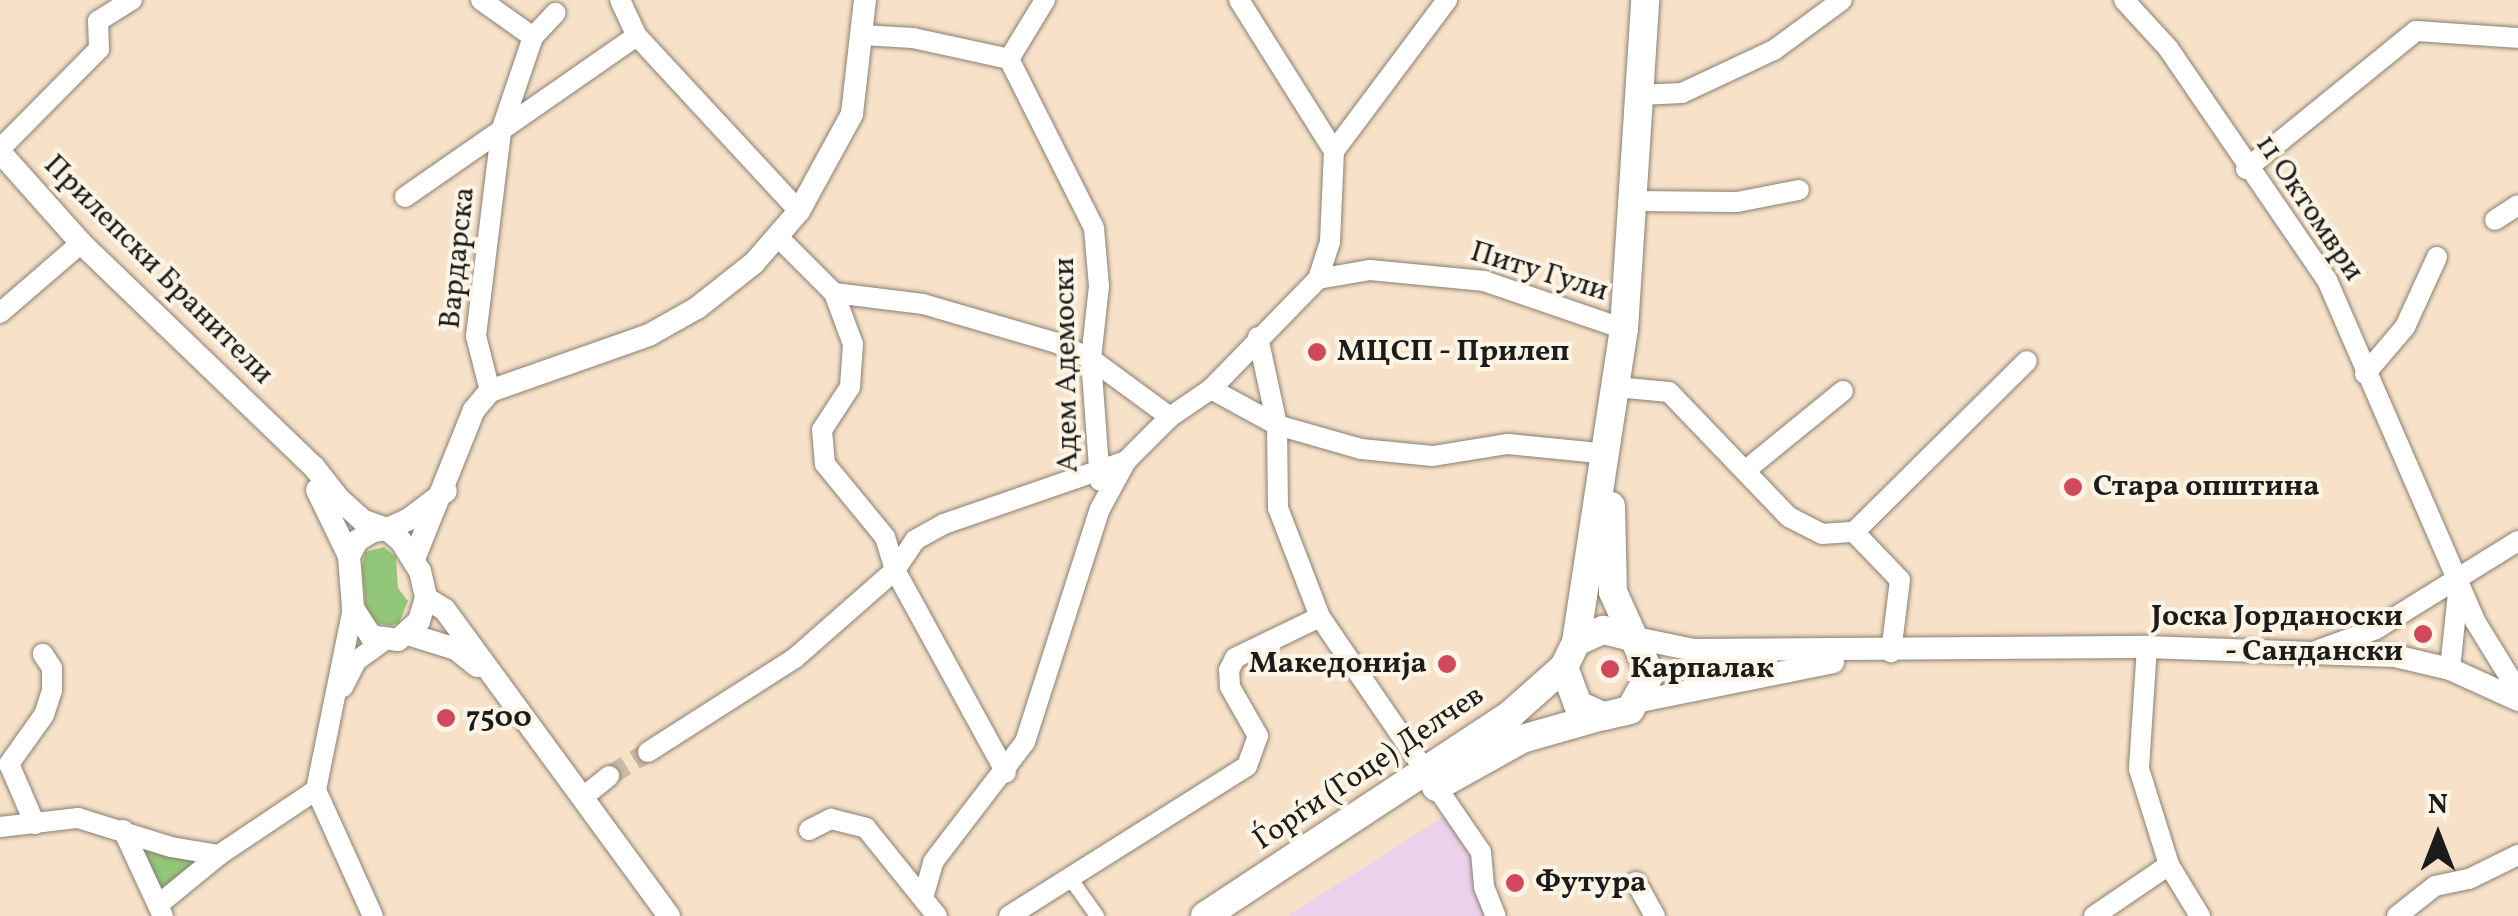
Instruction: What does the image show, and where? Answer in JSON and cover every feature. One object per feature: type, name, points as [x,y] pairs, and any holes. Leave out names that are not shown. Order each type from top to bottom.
[{"type":"main road","points":[[1609,454],[1613,592],[1650,674],[1640,701],[1603,716],[1569,694],[1570,655],[1609,454],[1624,329],[1645,0]]},
{"type":"main road","points":[[1570,655],[1603,630],[1632,637]]},
{"type":"main road","name":"Ѓорѓи (Гоце) Делчев","points":[[1238,916],[1428,782],[1511,714],[1570,655]]},
{"type":"main road","name":"Ѓорѓи (Гоце) Делчев","points":[[1205,916],[1428,782],[1522,739],[1603,716]]},
{"type":"street","name":"Прилепски Бранители","points":[[132,0],[98,21],[100,49],[0,150],[81,243],[276,430],[362,520],[387,529]]},
{"type":"street","points":[[481,0],[533,38]]},
{"type":"street","points":[[620,0],[637,36],[799,211]]},
{"type":"street","points":[[414,560],[446,491],[474,410],[490,390],[649,335],[697,308],[799,211],[852,114],[865,0]]},
{"type":"street","points":[[862,35],[913,38],[1009,60],[1045,0]]},
{"type":"street","points":[[923,898],[933,862],[1006,774],[1025,742],[1100,509],[1126,461],[1170,417],[1211,389],[1258,336],[1318,279],[1332,225],[1334,151],[1239,0]]},
{"type":"street","points":[[1334,151],[1447,0]]},
{"type":"street","points":[[1638,95],[1682,93],[1759,57],[1842,0]]},
{"type":"street","name":"11 Октомври","points":[[2124,0],[2168,48],[2246,169],[2328,280],[2366,374],[2460,577],[2475,621],[2518,691]]},
{"type":"street","name":"Вардарска","points":[[490,390],[476,336],[502,130],[533,38],[555,13]]},
{"type":"street","points":[[2246,169],[2416,31],[2518,38]]},
{"type":"street","name":"Вардарска","points":[[405,197],[637,36]]},
{"type":"street","name":"Адем Адемоски","points":[[1009,60],[1094,228],[1098,286],[1091,359],[1100,509]]},
{"type":"street","points":[[1633,201],[1736,202],[1799,190]]},
{"type":"street","points":[[2495,220],[2518,205]]},
{"type":"street","points":[[777,236],[834,293],[853,344],[850,386],[820,444],[825,464],[884,537],[896,570],[1006,774]]},
{"type":"street","points":[[0,313],[81,243]]},
{"type":"street","points":[[2366,374],[2405,327],[2437,258]]},
{"type":"street","name":"Питу Гули","points":[[1318,279],[1370,270],[1484,280],[1624,329]]},
{"type":"street","points":[[834,293],[923,304],[1008,326],[1091,359],[1170,417]]},
{"type":"street","points":[[1258,336],[1276,425],[1278,508],[1320,618],[1428,782],[1481,852],[1488,913]]},
{"type":"street","points":[[1616,386],[1668,392],[1789,517],[1822,534],[1854,532],[2027,361]]},
{"type":"street","points":[[1211,389],[1276,425],[1360,449],[1434,456],[1508,444],[1609,454]]},
{"type":"street","points":[[1746,470],[1843,391]]},
{"type":"street","name":"Прилепски Бранители","points":[[276,430],[328,506],[349,556]]},
{"type":"street","points":[[648,752],[795,658],[896,570],[915,540],[944,524],[1126,461]]},
{"type":"street","points":[[373,916],[316,790],[338,698],[353,608],[349,556],[356,541],[387,529],[446,491]]},
{"type":"street","points":[[387,529],[414,560],[426,598],[411,635]]},
{"type":"street","points":[[1854,532],[1900,580],[1891,652]]},
{"type":"street","points":[[2314,652],[2376,629],[2518,541]]},
{"type":"street","points":[[2450,669],[2460,577]]},
{"type":"street","points":[[426,598],[446,610],[669,916]]},
{"type":"street","points":[[353,608],[371,636],[385,640]]},
{"type":"street","points":[[1009,916],[1247,766],[1258,736],[1230,687],[1229,670],[1236,658],[1320,618]]},
{"type":"street","points":[[338,698],[356,661],[385,640],[411,635],[456,649],[495,682]]},
{"type":"street","points":[[1632,637],[1694,650],[1891,652],[2147,646],[2395,656],[2450,669],[2518,700]]},
{"type":"street","points":[[2147,646],[2140,770],[2169,865],[2200,916]]},
{"type":"street","points":[[1640,701],[1891,652]]},
{"type":"street","points":[[35,824],[9,764],[44,715],[52,690],[52,668],[43,654]]},
{"type":"street","points":[[582,798],[609,776]]},
{"type":"street","points":[[123,830],[161,910],[219,855],[316,790]]},
{"type":"street","points":[[0,827],[78,818],[171,848],[219,855]]},
{"type":"street","points":[[809,830],[831,820],[866,828],[937,916]]},
{"type":"street","points":[[2397,916],[2435,886],[2470,880],[2518,855]]},
{"type":"street","points":[[2094,916],[2169,865]]},
{"type":"street","points":[[1070,878],[1096,916]]},
{"type":"street","points":[[1636,882],[1655,916]]},
{"type":"shaded area","points":[[1451,812],[1481,852],[1496,916],[1288,916]]},
{"type":"green space","points":[[384,547],[396,557],[398,588],[408,601],[399,623],[390,626],[374,622],[366,610],[362,567],[365,552]]},
{"type":"green space","points":[[123,830],[219,855],[158,905]]},
{"type":"tunnel","points":[[609,776],[648,752]]},
{"type":"place","name":"МЦСП - Прилеп","points":[[1317,352]]},
{"type":"place","name":"Стара општина","points":[[2073,487]]},
{"type":"place","name":"Јоска Јорданоски - Сандански","points":[[2423,634]]},
{"type":"place","name":"Македонија","points":[[1447,664]]},
{"type":"place","name":"Карпалак","points":[[1610,669]]},
{"type":"place","name":"7500","points":[[446,718]]},
{"type":"place","name":"Футура","points":[[1515,883]]}]
